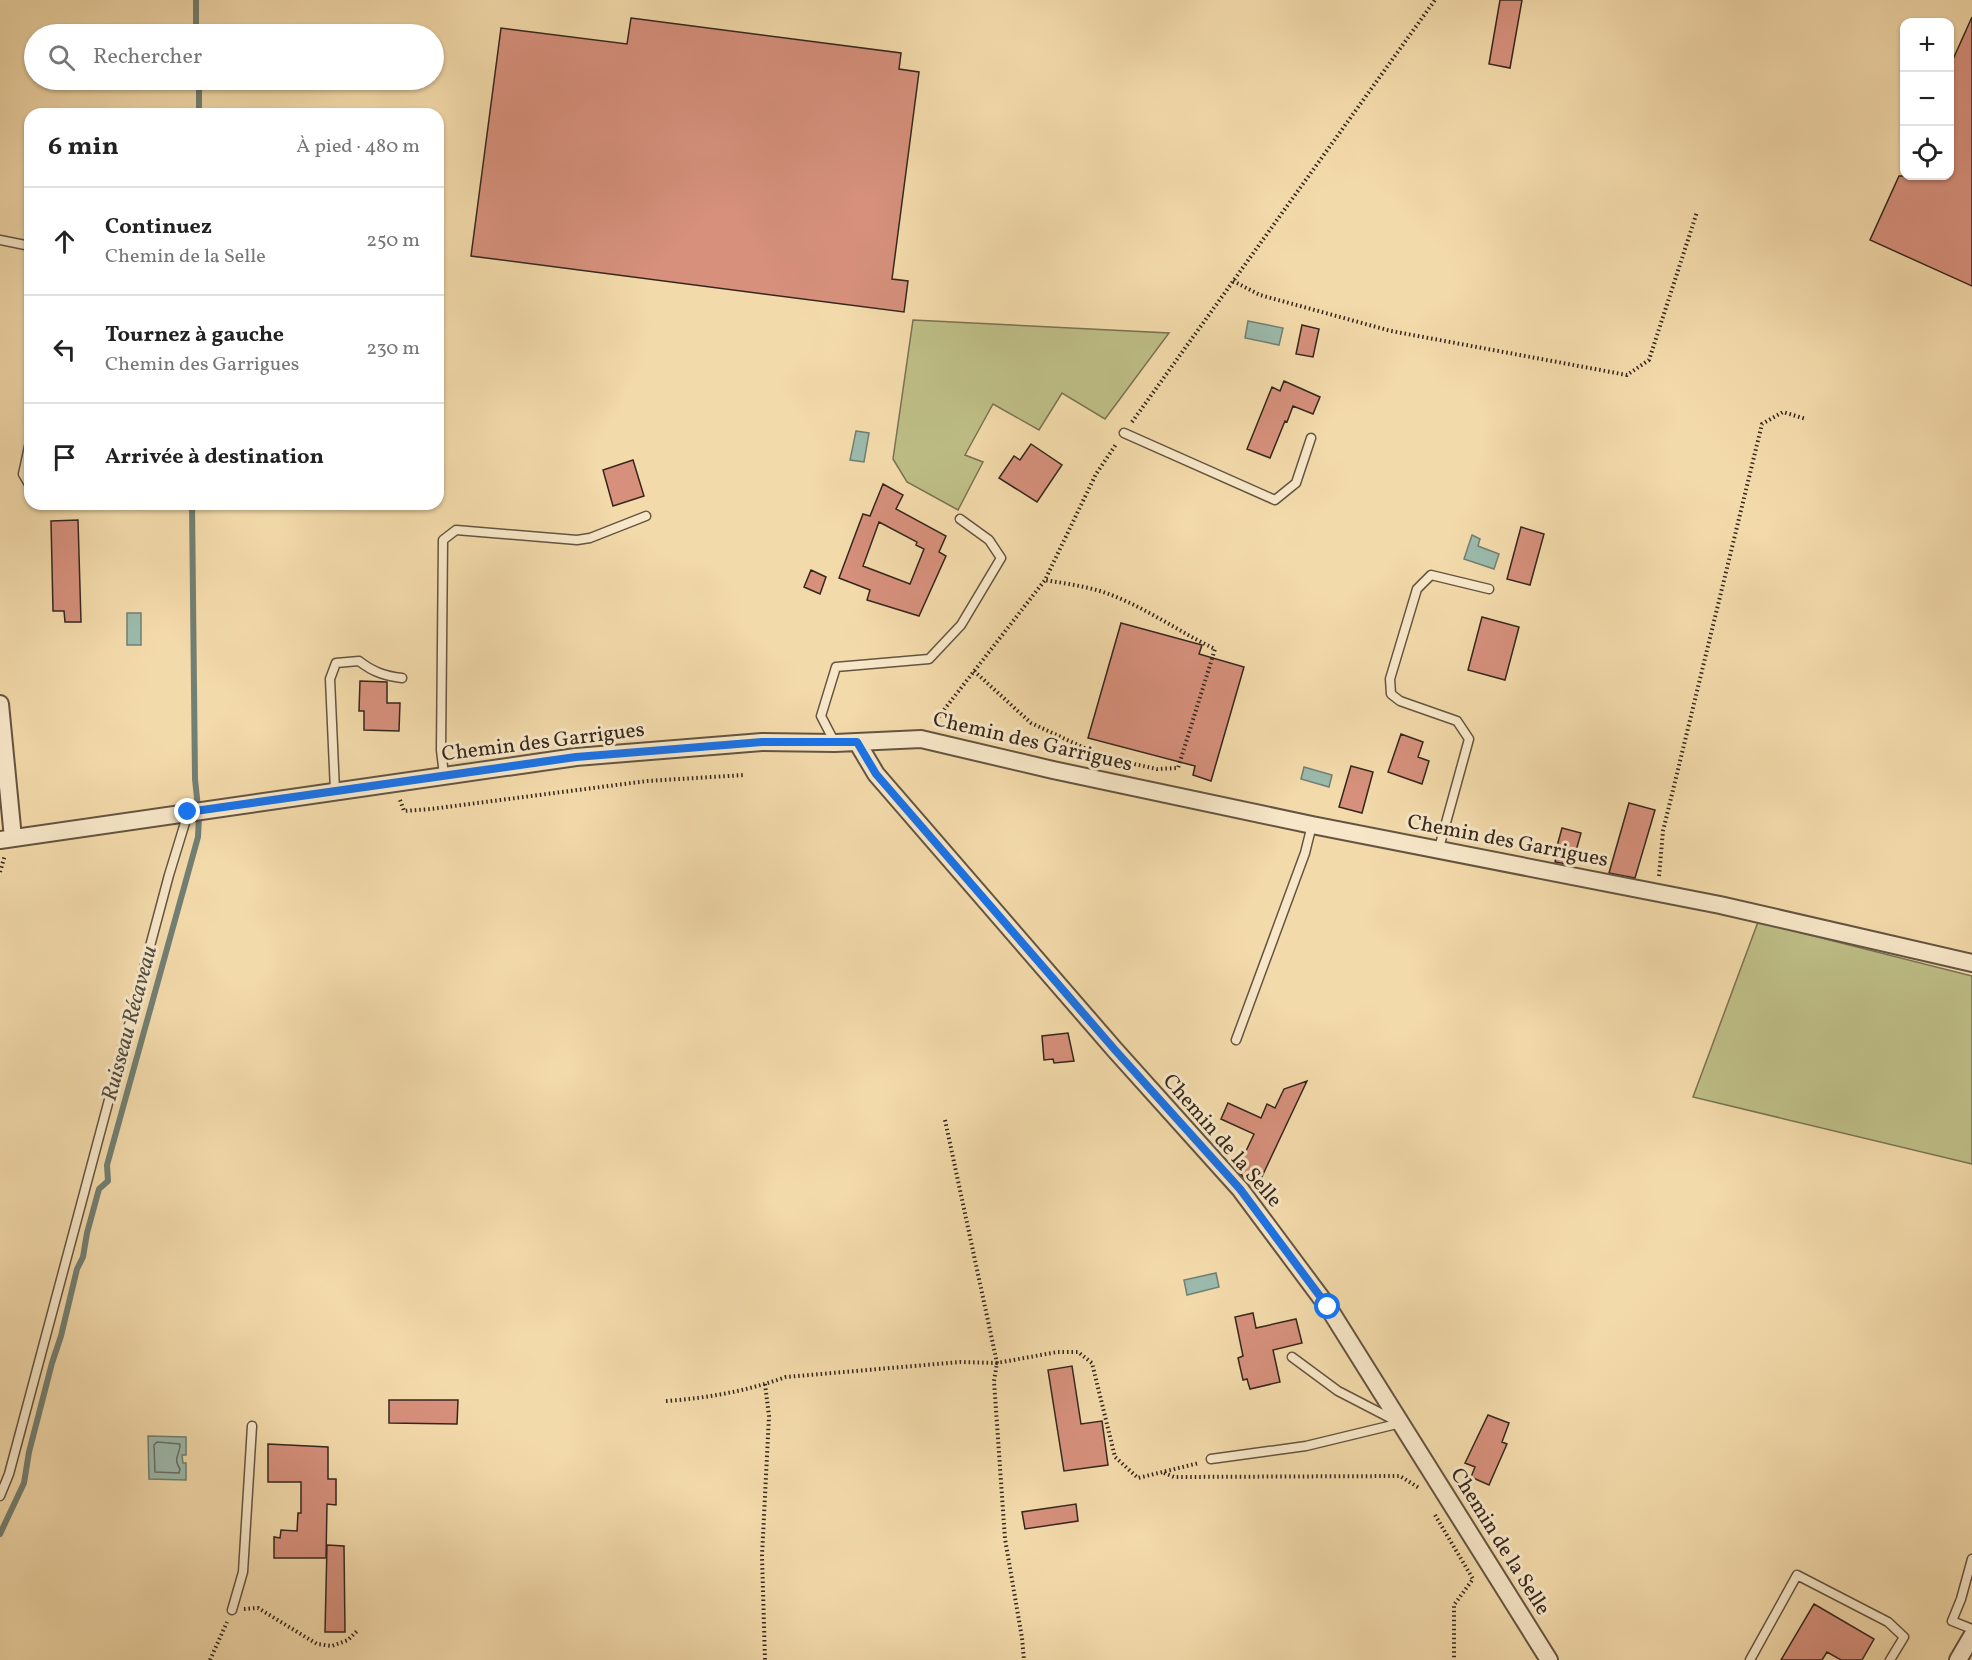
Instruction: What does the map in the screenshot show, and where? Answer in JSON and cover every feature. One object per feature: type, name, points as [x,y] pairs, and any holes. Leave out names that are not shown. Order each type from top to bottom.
[{"type":"street","points":[[0,704],[7,839]]},
{"type":"street","name":"Chemin des Garrigues","points":[[7,839],[587,756],[762,742],[921,739],[1053,770],[1312,825],[1658,892],[1972,963]]},
{"type":"street","name":"Chemin de la Selle","points":[[857,742],[884,783],[1115,1050],[1240,1189],[1328,1307],[1549,1660]]},
{"type":"street","points":[[1958,1660],[1972,1636]]},
{"type":"lane","points":[[0,240],[24,245]]},
{"type":"lane","points":[[1124,433],[1275,500],[1296,483],[1311,438]]},
{"type":"lane","points":[[444,775],[441,750],[443,540],[456,530],[577,540],[590,538],[646,516]]},
{"type":"lane","points":[[835,742],[821,716],[836,666],[929,659],[961,625],[1001,558],[989,540],[960,519]]},
{"type":"lane","points":[[1438,848],[1469,739],[1457,721],[1400,701],[1391,694],[1390,679],[1417,589],[1431,574],[1489,589]]},
{"type":"lane","points":[[335,791],[330,679],[336,663],[359,661],[370,670],[385,676],[402,678]]},
{"type":"lane","points":[[0,1496],[9,1474],[169,875],[188,812]]},
{"type":"lane","points":[[1236,1040],[1305,853],[1312,825]]},
{"type":"lane","points":[[1292,1357],[1338,1391],[1401,1423]]},
{"type":"lane","points":[[1211,1459],[1306,1446],[1401,1423]]},
{"type":"lane","points":[[232,1610],[243,1572],[252,1426]]},
{"type":"lane","points":[[1972,1559],[1961,1599],[1952,1621],[1972,1629]]},
{"type":"lane","points":[[1750,1660],[1797,1575],[1888,1622],[1905,1637],[1890,1660]]},
{"type":"path","points":[[921,739],[1046,580],[1096,474],[1435,0]]},
{"type":"path","points":[[1233,281],[1260,295],[1390,331],[1627,375],[1648,360],[1697,212]]},
{"type":"path","points":[[1658,892],[1663,831],[1762,424],[1783,412],[1806,418]]},
{"type":"path","points":[[974,671],[1031,723],[1106,758],[1157,769],[1178,768],[1215,649],[1149,613],[1100,591],[1046,580]]},
{"type":"path","points":[[393,783],[404,811],[647,781],[744,775]]},
{"type":"path","points":[[945,1120],[997,1363],[994,1381],[1005,1539],[1024,1660]]},
{"type":"path","points":[[666,1401],[706,1399],[786,1377],[960,1362],[997,1363],[1057,1352],[1078,1352],[1092,1363],[1115,1457],[1138,1478],[1211,1459]]},
{"type":"path","points":[[765,1384],[769,1416],[762,1556],[765,1660]]},
{"type":"path","points":[[1164,1473],[1174,1477],[1400,1476],[1418,1487],[1424,1497]]},
{"type":"path","points":[[1430,1508],[1473,1579],[1454,1605],[1454,1660]]},
{"type":"path","points":[[210,1660],[232,1610],[258,1608],[317,1644],[332,1646],[348,1641],[358,1630]]},
{"type":"green space","points":[[913,320],[1169,333],[1105,419],[1062,393],[1039,430],[993,404],[965,455],[983,462],[958,510],[907,482],[893,459]]},
{"type":"green space","points":[[1758,922],[1972,976],[1972,1164],[1693,1097]]},
{"type":"water","points":[[1248,321],[1283,328],[1279,345],[1245,338]]},
{"type":"water","points":[[856,431],[869,433],[864,462],[850,460]]},
{"type":"water","points":[[1472,535],[1480,539],[1478,546],[1499,554],[1494,569],[1464,559]]},
{"type":"water","points":[[127,613],[141,613],[141,645],[127,645]]},
{"type":"water","points":[[1304,767],[1332,775],[1329,787],[1301,779]]},
{"type":"water","points":[[1216,1273],[1219,1287],[1187,1295],[1184,1280]]},
{"type":"water","points":[[148,1436],[186,1437],[186,1455],[182,1455],[183,1463],[186,1463],[186,1480],[149,1479]]},
{"type":"building","points":[[1500,0],[1522,0],[1510,68],[1489,64]]},
{"type":"building","points":[[1972,17],[1972,286],[1870,240],[1899,176],[1900,180],[1954,180],[1954,57]]},
{"type":"building","points":[[631,18],[901,53],[899,69],[919,72],[892,279],[908,281],[904,312],[471,256],[501,28],[627,44]]},
{"type":"building","points":[[1302,325],[1319,329],[1313,357],[1296,354]]},
{"type":"building","points":[[1284,381],[1320,397],[1313,414],[1293,406],[1270,458],[1247,449],[1272,387],[1280,391]]},
{"type":"building","points":[[1031,444],[1062,465],[1037,502],[999,478],[1014,456],[1020,460]]},
{"type":"building","points":[[633,460],[644,496],[613,506],[603,470]]},
{"type":"building","points":[[883,484],[903,495],[896,509],[946,536],[939,552],[946,556],[919,616],[867,600],[870,590],[839,578],[863,514],[870,516]],"holes":[[[879,522],[917,542],[916,545],[924,549],[910,584],[863,566]]]},
{"type":"building","points":[[78,520],[81,622],[65,622],[64,611],[53,611],[51,521]]},
{"type":"building","points":[[1521,527],[1544,534],[1530,585],[1507,579]]},
{"type":"building","points":[[811,570],[826,577],[820,594],[804,587]]},
{"type":"building","points":[[1482,617],[1519,627],[1505,680],[1468,670]]},
{"type":"building","points":[[1121,623],[1202,645],[1199,654],[1244,667],[1211,781],[1193,775],[1195,766],[1088,738]]},
{"type":"building","points":[[360,681],[387,682],[387,703],[400,703],[399,731],[364,730],[364,711],[359,711]]},
{"type":"building","points":[[1401,734],[1423,742],[1418,757],[1429,761],[1422,784],[1388,772]]},
{"type":"building","points":[[1351,766],[1373,772],[1362,813],[1339,807]]},
{"type":"building","points":[[1629,803],[1655,810],[1635,878],[1609,873]]},
{"type":"building","points":[[1562,828],[1581,833],[1572,865],[1555,862],[1554,857]]},
{"type":"building","points":[[1068,1033],[1074,1061],[1054,1063],[1053,1059],[1044,1060],[1042,1036]]},
{"type":"building","points":[[1307,1081],[1258,1185],[1246,1180],[1237,1170],[1254,1134],[1221,1119],[1228,1103],[1261,1118],[1267,1104],[1275,1108],[1284,1089]]},
{"type":"building","points":[[1253,1313],[1256,1328],[1296,1319],[1302,1343],[1273,1350],[1280,1382],[1250,1389],[1247,1379],[1243,1380],[1238,1358],[1243,1356],[1235,1317]]},
{"type":"building","points":[[1072,1366],[1081,1424],[1102,1421],[1108,1465],[1064,1471],[1048,1370]]},
{"type":"building","points":[[389,1400],[458,1400],[457,1424],[389,1423]]},
{"type":"building","points":[[1488,1415],[1509,1423],[1502,1442],[1507,1444],[1489,1485],[1471,1477],[1475,1467],[1465,1463]]},
{"type":"building","points":[[268,1444],[328,1447],[328,1479],[336,1479],[336,1505],[327,1504],[326,1558],[274,1558],[274,1537],[280,1538],[281,1530],[297,1531],[298,1513],[301,1513],[301,1482],[268,1482]]},
{"type":"building","points":[[1076,1504],[1078,1521],[1025,1529],[1022,1512]]},
{"type":"building","points":[[327,1545],[344,1546],[345,1632],[325,1632]]},
{"type":"building","points":[[1814,1604],[1874,1639],[1862,1660],[1841,1660],[1827,1652],[1822,1660],[1781,1660]]},
{"type":"waterway","name":"Ruisseau Récaveau","points":[[196,0],[196,24]]},
{"type":"waterway","name":"Ruisseau Récaveau","points":[[199,90],[199,108]]},
{"type":"waterway","name":"Ruisseau Récaveau","points":[[0,1534],[24,1483],[29,1452],[77,1269],[83,1257],[99,1189],[108,1181],[107,1165],[198,837],[199,817],[195,779],[192,510]]},
{"type":"route","points":[[188,812],[576,757],[762,742],[857,742],[876,774],[1115,1050],[1240,1189],[1328,1307]]}]
